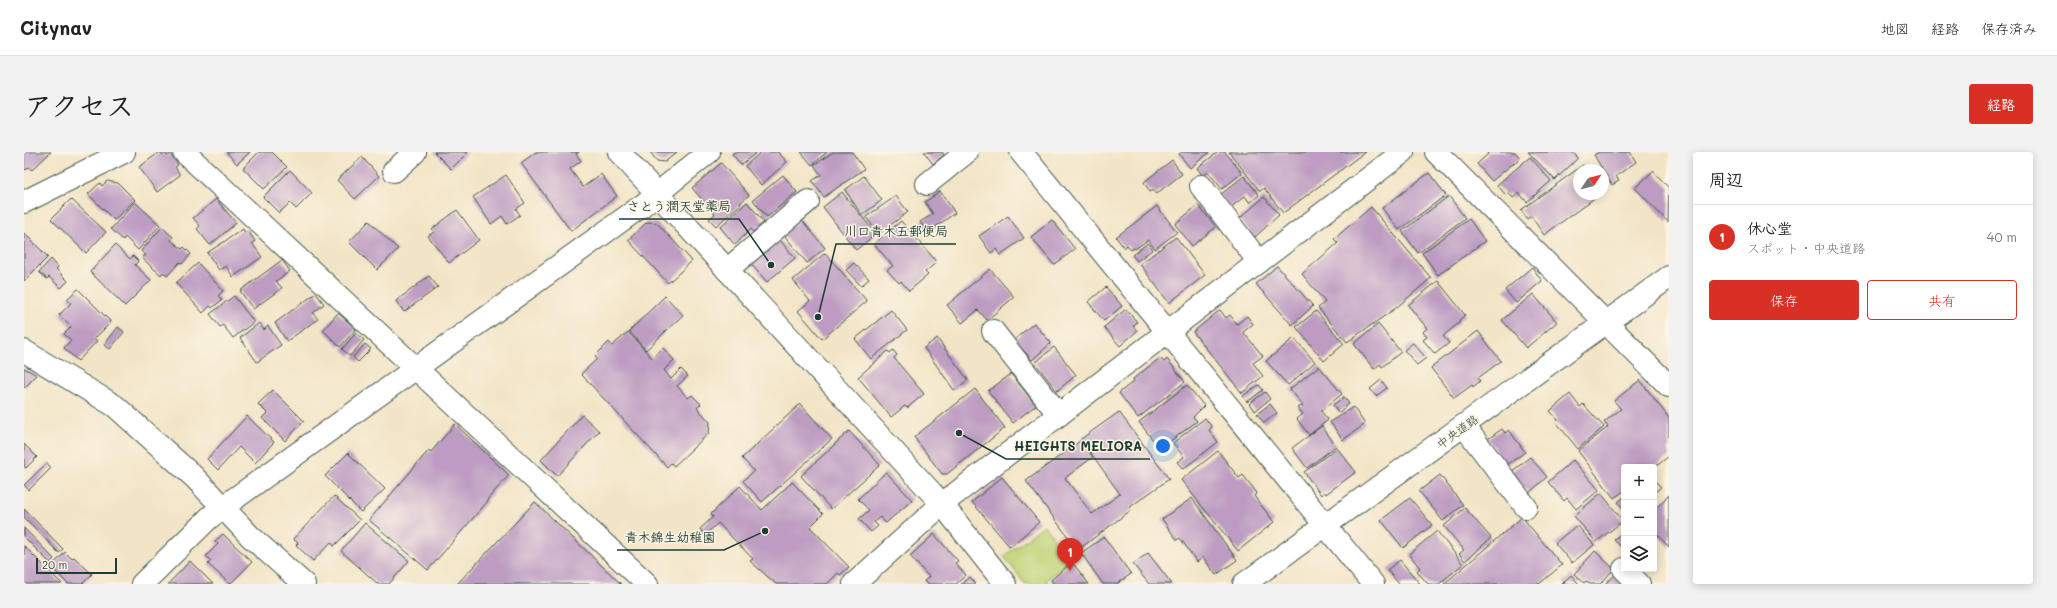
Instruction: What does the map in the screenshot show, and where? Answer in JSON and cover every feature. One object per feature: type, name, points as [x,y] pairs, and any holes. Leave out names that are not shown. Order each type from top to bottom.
[{"type":"street","points":[[24,202],[124,152]]},
{"type":"street","points":[[184,152],[647,584]]},
{"type":"street","points":[[394,171],[415,152]]},
{"type":"street","points":[[619,152],[942,504],[1005,584]]},
{"type":"street","points":[[142,584],[209,518],[223,507],[415,367],[657,194],[709,152]]},
{"type":"street","points":[[927,184],[967,152]]},
{"type":"street","points":[[1021,152],[1324,526],[1373,584]]},
{"type":"street","points":[[854,584],[942,504],[1403,152]]},
{"type":"street","points":[[1436,152],[1608,322],[1669,386]]},
{"type":"street","points":[[1201,186],[1259,262]]},
{"type":"street","points":[[727,270],[808,201]]},
{"type":"street","name":"中央道路","points":[[1244,584],[1669,277]]},
{"type":"street","points":[[993,330],[1059,414]]},
{"type":"street","points":[[24,351],[116,406],[223,507],[251,538],[304,584]]},
{"type":"street","points":[[1464,426],[1526,507]]},
{"type":"street","points":[[1627,572],[1639,584]]},
{"type":"green space","points":[[1044,525],[1071,561],[1046,580],[1049,584],[1025,584],[1004,556]]},
{"type":"building","points":[[24,152],[51,152],[32,170],[29,167],[26,170],[24,168]]},
{"type":"building","points":[[160,152],[163,155],[166,153],[167,156],[170,154],[178,165],[175,167],[180,175],[157,192],[139,167]]},
{"type":"building","points":[[226,152],[250,152],[237,164]]},
{"type":"building","points":[[259,152],[272,152],[287,167],[264,189],[243,168]]},
{"type":"building","points":[[434,152],[468,152],[451,169]]},
{"type":"building","points":[[536,152],[579,152],[576,154],[581,161],[570,169],[583,187],[601,174],[617,196],[571,231],[521,163]]},
{"type":"building","points":[[650,152],[677,152],[665,162],[657,161]]},
{"type":"building","points":[[735,152],[757,152],[741,165],[732,154]]},
{"type":"building","points":[[761,152],[778,152],[787,162],[761,185],[745,166]]},
{"type":"building","points":[[801,152],[827,152],[812,165]]},
{"type":"building","points":[[833,152],[852,152],[864,169],[824,197],[812,181],[821,175],[814,165]]},
{"type":"building","points":[[924,152],[942,152],[944,155],[933,164]]},
{"type":"building","points":[[1182,152],[1210,152],[1190,168],[1179,154]]},
{"type":"building","points":[[1218,152],[1225,152],[1242,173],[1222,189],[1208,172],[1203,176],[1197,168]]},
{"type":"building","points":[[1229,152],[1365,152],[1283,213],[1264,188],[1260,191]]},
{"type":"building","points":[[1486,152],[1515,152],[1520,158],[1492,181],[1477,164],[1488,154]]},
{"type":"building","points":[[1528,152],[1572,152],[1578,158],[1555,180]]},
{"type":"building","points":[[1599,152],[1630,152],[1636,162],[1616,176],[1619,181],[1612,185],[1609,180],[1609,164],[1599,164],[1594,155]]},
{"type":"building","points":[[362,157],[379,176],[355,199],[337,180]]},
{"type":"building","points":[[1530,157],[1551,181],[1527,202],[1519,193],[1513,198],[1509,193],[1506,195],[1497,185]]},
{"type":"building","points":[[1172,160],[1182,174],[1156,194],[1153,190],[1150,192],[1144,182]]},
{"type":"building","points":[[721,163],[749,195],[716,226],[709,219],[715,214],[692,188]]},
{"type":"building","points":[[290,170],[312,193],[296,209],[290,203],[279,213],[263,197]]},
{"type":"building","points":[[1653,171],[1669,188],[1668,222],[1635,188]]},
{"type":"building","points":[[1573,172],[1573,200],[1592,200],[1544,235],[1531,216],[1527,219],[1521,210]]},
{"type":"building","points":[[1429,173],[1446,195],[1399,230],[1382,208]]},
{"type":"building","points":[[506,175],[525,203],[516,209],[520,215],[507,224],[502,216],[491,224],[473,197]]},
{"type":"building","points":[[783,175],[797,192],[767,217],[753,200]]},
{"type":"building","points":[[864,176],[882,200],[862,215],[845,190]]},
{"type":"building","points":[[1244,176],[1259,195],[1250,203],[1245,196],[1230,208],[1220,195]]},
{"type":"building","points":[[107,181],[118,183],[135,200],[114,220],[88,194],[100,183],[102,186]]},
{"type":"building","points":[[940,191],[955,213],[927,233],[920,222],[933,214],[925,202]]},
{"type":"building","points":[[842,192],[876,234],[856,250],[823,207]]},
{"type":"building","points":[[896,196],[908,212],[878,234],[866,217]]},
{"type":"building","points":[[1449,196],[1465,218],[1418,253],[1402,231]]},
{"type":"building","points":[[1264,197],[1279,215],[1255,237],[1239,219]]},
{"type":"building","points":[[71,199],[106,232],[86,253],[51,219]]},
{"type":"building","points":[[216,199],[236,223],[210,245],[197,229],[200,226],[193,218]]},
{"type":"building","points":[[135,202],[160,225],[138,250],[125,237],[123,240],[111,229]]},
{"type":"building","points":[[747,202],[764,222],[753,232],[751,229],[735,245],[720,227]]},
{"type":"building","points":[[1198,205],[1216,227],[1192,246],[1175,224]]},
{"type":"building","points":[[1157,206],[1177,232],[1155,249],[1148,240],[1135,249],[1134,248],[1131,250],[1127,245],[1124,248],[1116,237]]},
{"type":"building","points":[[1371,207],[1431,278],[1396,308],[1347,342],[1318,308],[1325,302],[1302,274],[1338,243],[1334,239]]},
{"type":"building","points":[[457,210],[479,240],[449,263],[428,236],[434,232],[432,229]]},
{"type":"building","points":[[1008,216],[1024,238],[1000,255],[996,249],[991,253],[979,236]]},
{"type":"building","points":[[801,219],[825,248],[807,263],[783,234]]},
{"type":"building","points":[[1469,219],[1485,241],[1438,275],[1422,253]]},
{"type":"building","points":[[1052,220],[1075,249],[1054,265],[1031,237]]},
{"type":"building","points":[[369,221],[398,249],[377,270],[349,242]]},
{"type":"building","points":[[901,221],[937,262],[925,272],[928,275],[909,291],[901,281],[899,283],[887,270],[893,266],[874,244]]},
{"type":"building","points":[[647,222],[657,223],[692,261],[668,283],[628,240]]},
{"type":"building","points":[[162,227],[173,237],[171,240],[182,249],[184,247],[191,254],[182,264],[180,262],[167,276],[163,272],[161,275],[142,258],[146,255],[141,251]]},
{"type":"building","points":[[243,229],[245,233],[248,231],[255,241],[252,243],[262,257],[233,277],[226,266],[219,270],[207,253]]},
{"type":"building","points":[[24,233],[48,257],[24,281]]},
{"type":"building","points":[[1176,237],[1205,275],[1169,303],[1140,264]]},
{"type":"building","points":[[779,239],[795,258],[767,282],[751,264]]},
{"type":"building","points":[[1148,243],[1152,250],[1137,261],[1132,255]]},
{"type":"building","points":[[115,245],[130,259],[133,256],[138,261],[135,265],[151,280],[125,306],[90,272]]},
{"type":"building","points":[[825,253],[867,301],[822,339],[798,311],[810,301],[793,280]]},
{"type":"building","points":[[51,259],[58,267],[56,269],[68,281],[61,288],[49,277],[47,279],[39,272]]},
{"type":"building","points":[[282,260],[290,271],[276,281],[282,288],[253,309],[240,291]]},
{"type":"building","points":[[198,263],[223,291],[218,296],[222,300],[212,308],[210,306],[203,313],[176,283]]},
{"type":"building","points":[[854,263],[869,279],[861,286],[846,270]]},
{"type":"building","points":[[1277,266],[1313,306],[1292,325],[1256,284]]},
{"type":"building","points":[[1532,267],[1542,281],[1516,303],[1505,290]]},
{"type":"building","points":[[990,269],[1014,297],[987,320],[978,310],[962,323],[947,305]]},
{"type":"building","points":[[429,276],[438,287],[404,312],[396,301]]},
{"type":"building","points":[[1438,281],[1465,315],[1459,320],[1460,322],[1443,336],[1449,343],[1435,354],[1423,340],[1427,337],[1423,332],[1427,328],[1408,305]]},
{"type":"building","points":[[1106,287],[1122,306],[1104,321],[1088,302]]},
{"type":"building","points":[[78,289],[111,322],[94,339],[97,341],[78,361],[64,348],[71,340],[64,334],[71,327],[59,315],[71,303],[67,299]]},
{"type":"building","points":[[316,293],[324,304],[313,313],[318,319],[287,341],[275,323]]},
{"type":"building","points":[[1533,294],[1557,322],[1526,348],[1502,320]]},
{"type":"building","points":[[234,296],[254,322],[233,338],[223,325],[220,327],[210,314]]},
{"type":"building","points":[[665,296],[683,315],[646,350],[629,331]]},
{"type":"building","points":[[1126,309],[1137,322],[1133,326],[1137,331],[1120,346],[1104,327]]},
{"type":"building","points":[[891,310],[907,330],[871,359],[855,339]]},
{"type":"building","points":[[1220,310],[1226,318],[1230,315],[1237,324],[1247,316],[1253,324],[1243,332],[1263,356],[1253,363],[1263,376],[1242,393],[1193,332]]},
{"type":"building","points":[[1316,311],[1344,344],[1324,361],[1296,327]]},
{"type":"building","points":[[338,313],[356,329],[340,347],[323,330]]},
{"type":"building","points":[[259,323],[264,330],[268,326],[281,345],[257,362],[240,338]]},
{"type":"building","points":[[1034,323],[1051,343],[1032,360],[1014,340]]},
{"type":"building","points":[[1378,324],[1401,352],[1382,367],[1380,364],[1374,369],[1354,344]]},
{"type":"building","points":[[118,327],[124,332],[110,349],[104,345]]},
{"type":"building","points":[[1478,331],[1501,361],[1478,378],[1480,381],[1473,387],[1472,385],[1454,398],[1431,368]]},
{"type":"building","points":[[628,332],[652,358],[663,348],[674,360],[664,370],[671,379],[681,369],[688,376],[677,386],[688,398],[692,395],[701,404],[697,408],[710,422],[709,433],[674,466],[671,463],[667,467],[581,374],[597,359],[595,356],[609,342],[612,346]]},
{"type":"building","points":[[356,333],[364,340],[350,356],[342,349]]},
{"type":"building","points":[[937,338],[968,380],[954,390],[924,348]]},
{"type":"building","points":[[1294,338],[1315,362],[1288,385],[1266,361]]},
{"type":"building","points":[[1413,343],[1426,358],[1417,365],[1404,350]]},
{"type":"building","points":[[365,344],[371,349],[358,362],[353,357]]},
{"type":"building","points":[[1054,347],[1076,375],[1057,391],[1035,363]]},
{"type":"building","points":[[893,350],[897,355],[894,358],[924,394],[907,408],[905,406],[891,417],[858,377],[888,351],[890,353]]},
{"type":"building","points":[[1160,358],[1164,362],[1167,359],[1185,382],[1138,418],[1119,393],[1134,381],[1133,379]]},
{"type":"building","points":[[1319,366],[1342,394],[1321,411],[1328,420],[1309,435],[1297,419],[1303,414],[1298,408],[1303,405],[1290,389]]},
{"type":"building","points":[[24,368],[37,375],[24,388]]},
{"type":"building","points":[[1011,374],[1036,405],[1013,423],[988,391]]},
{"type":"building","points":[[1381,380],[1387,388],[1376,396],[1370,389]]},
{"type":"building","points":[[1640,380],[1669,418],[1669,456],[1657,466],[1657,464],[1621,464],[1621,493],[1614,498],[1578,451],[1608,427],[1604,422],[1621,409],[1614,401]]},
{"type":"building","points":[[1187,385],[1204,406],[1193,417],[1197,421],[1160,449],[1139,422]]},
{"type":"building","points":[[1259,385],[1263,390],[1247,402],[1243,396]]},
{"type":"building","points":[[975,389],[1005,428],[947,474],[942,474],[914,437]]},
{"type":"building","points":[[273,390],[304,421],[285,441],[262,418],[267,413],[258,404]]},
{"type":"building","points":[[1265,392],[1270,399],[1255,411],[1249,404]]},
{"type":"building","points":[[1570,394],[1580,407],[1583,404],[1604,427],[1578,449],[1556,422],[1558,420],[1550,411]]},
{"type":"building","points":[[1344,397],[1349,404],[1338,413],[1333,405]]},
{"type":"building","points":[[800,404],[832,439],[762,502],[743,481],[754,471],[742,458]]},
{"type":"building","points":[[1270,404],[1277,413],[1264,423],[1257,414]]},
{"type":"building","points":[[1353,407],[1365,424],[1343,440],[1330,422]]},
{"type":"building","points":[[1119,412],[1169,479],[1130,507],[1131,510],[1078,550],[1026,481],[1080,441],[1093,457],[1065,478],[1092,514],[1120,494],[1081,439]]},
{"type":"building","points":[[582,415],[599,431],[557,476],[541,460]]},
{"type":"building","points":[[247,416],[274,442],[255,463],[239,447],[218,470],[207,459]]},
{"type":"building","points":[[1205,418],[1212,427],[1209,430],[1218,442],[1183,469],[1177,462],[1184,457],[1173,443]]},
{"type":"building","points":[[455,424],[509,475],[428,570],[369,520],[429,450],[431,452]]},
{"type":"building","points":[[1322,426],[1336,446],[1307,468],[1292,448]]},
{"type":"building","points":[[1502,429],[1505,433],[1509,430],[1525,452],[1507,465],[1488,439]]},
{"type":"building","points":[[849,431],[880,465],[831,509],[801,476]]},
{"type":"building","points":[[24,444],[37,457],[26,468],[24,466]]},
{"type":"building","points":[[1337,448],[1356,472],[1326,494],[1325,492],[1321,495],[1304,472]]},
{"type":"building","points":[[1218,451],[1239,478],[1243,475],[1257,493],[1254,496],[1274,522],[1238,551],[1181,480]]},
{"type":"building","points":[[348,453],[385,489],[361,512],[325,476]]},
{"type":"building","points":[[1530,457],[1547,477],[1529,493],[1511,472]]},
{"type":"building","points":[[1573,460],[1599,490],[1576,509],[1567,498],[1564,501],[1548,482]]},
{"type":"building","points":[[47,463],[51,468],[29,490],[24,485]]},
{"type":"building","points":[[886,472],[912,500],[886,523],[880,517],[874,522],[878,526],[871,532],[859,519],[869,510],[858,499]]},
{"type":"building","points":[[1440,475],[1463,505],[1443,521],[1419,491]]},
{"type":"building","points":[[1002,477],[1039,522],[1010,547],[972,502]]},
{"type":"building","points":[[792,482],[823,514],[810,527],[849,567],[840,575],[838,573],[827,584],[776,584],[750,561],[753,559],[718,523],[705,535],[700,529],[713,517],[711,514],[740,486],[762,510]]},
{"type":"building","points":[[1657,483],[1661,487],[1657,490]]},
{"type":"building","points":[[1601,493],[1621,518],[1621,523],[1596,542],[1574,516]]},
{"type":"building","points":[[1669,495],[1669,547],[1657,534],[1657,507]]},
{"type":"building","points":[[334,496],[360,520],[334,546],[331,542],[313,561],[296,545],[298,543],[293,539]]},
{"type":"building","points":[[1192,498],[1237,560],[1216,575],[1203,557],[1197,562],[1180,538],[1177,540],[1162,519]]},
{"type":"building","points":[[1410,498],[1432,525],[1403,548],[1381,520]]},
{"type":"building","points":[[535,502],[621,584],[457,584]]},
{"type":"building","points":[[1465,508],[1491,538],[1465,561],[1459,554],[1464,550],[1444,526]]},
{"type":"building","points":[[24,509],[63,549],[59,553],[24,517]]},
{"type":"building","points":[[1522,517],[1562,565],[1539,584],[1444,584]]},
{"type":"building","points":[[365,523],[409,561],[389,584],[378,584],[341,551]]},
{"type":"building","points":[[1577,525],[1594,545],[1572,563],[1555,543]]},
{"type":"building","points":[[24,528],[54,559],[50,563],[24,537]]},
{"type":"building","points":[[1437,531],[1463,564],[1439,584],[1428,584],[1417,571],[1420,568],[1409,554]]},
{"type":"building","points":[[1621,533],[1621,547],[1614,540]]},
{"type":"building","points":[[223,534],[252,562],[230,584],[208,564],[211,561],[206,556],[218,544],[215,541]]},
{"type":"building","points":[[934,534],[958,561],[955,563],[966,575],[956,584],[927,584],[924,581],[929,577],[910,556]]},
{"type":"building","points":[[1104,537],[1131,574],[1117,584],[1103,584],[1081,553]]},
{"type":"building","points":[[24,546],[62,584],[24,584]]},
{"type":"building","points":[[1595,551],[1614,569],[1600,584],[1590,584],[1586,581],[1584,583],[1574,574]]},
{"type":"building","points":[[65,552],[72,559],[74,557],[92,574],[82,584],[68,584],[51,567]]},
{"type":"building","points":[[1148,553],[1172,584],[1149,584],[1133,564]]},
{"type":"building","points":[[1400,560],[1420,584],[1399,584],[1387,570]]},
{"type":"building","points":[[190,561],[213,584],[168,584]]},
{"type":"building","points":[[1072,562],[1089,584],[1054,584],[1051,580]]},
{"type":"building","points":[[1571,575],[1579,584],[1562,584]]},
{"type":"building","points":[[1615,575],[1624,584],[1605,584]]},
{"type":"building","points":[[970,577],[976,584],[961,584]]},
{"type":"place","name":"さとう潤天堂薬局","points":[[771,265]]},
{"type":"place","name":"川口青木五郵便局","points":[[818,317]]},
{"type":"place","name":"HEIGHTS MELIORA","points":[[959,433]]},
{"type":"place","name":"青木錦生幼稚園","points":[[765,531]]},
{"type":"place","name":"休心堂","points":[[1070,571]]}]
